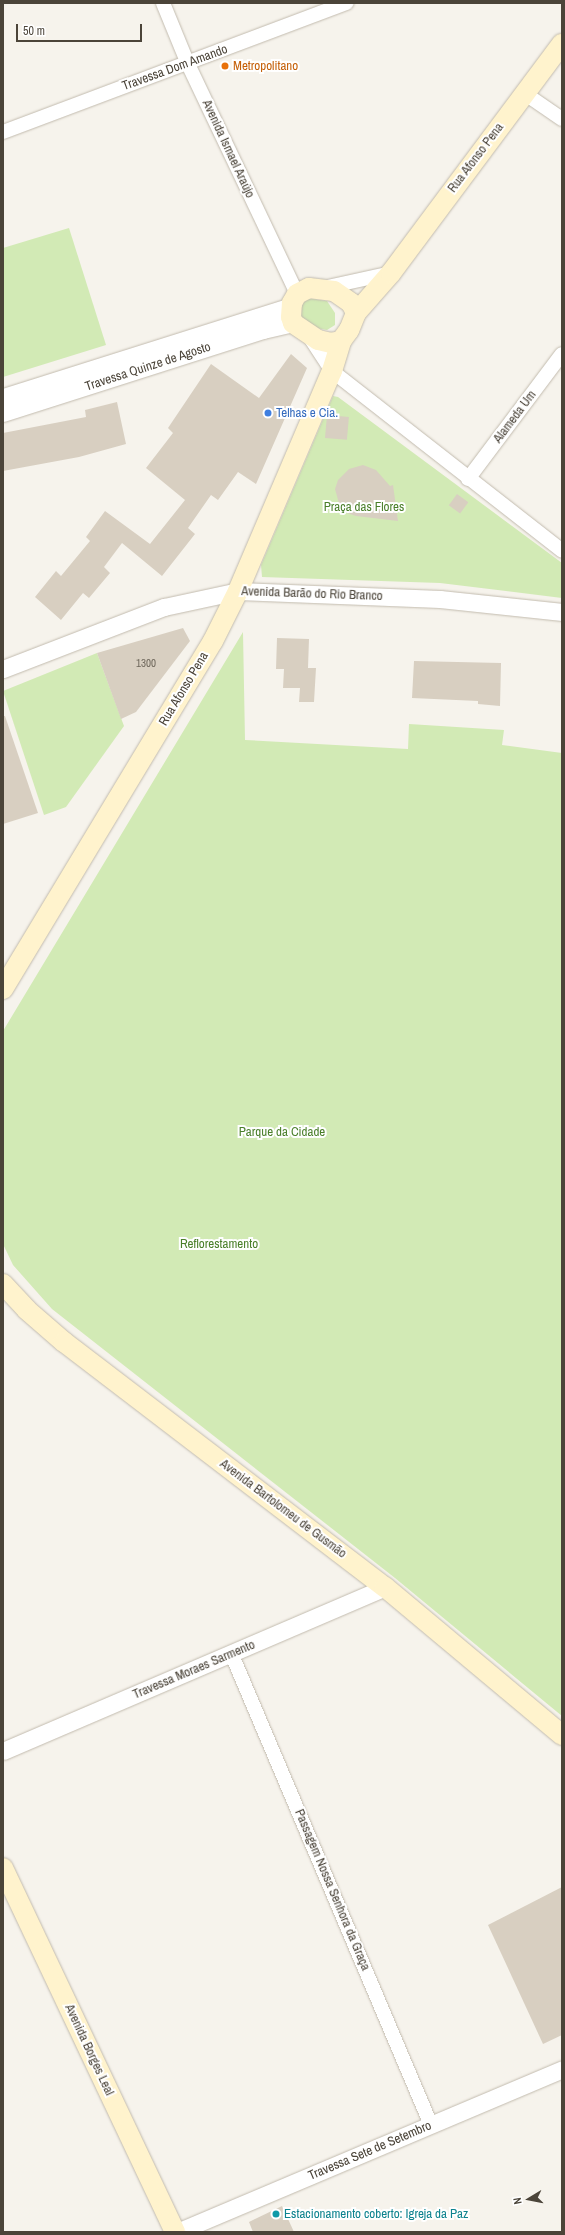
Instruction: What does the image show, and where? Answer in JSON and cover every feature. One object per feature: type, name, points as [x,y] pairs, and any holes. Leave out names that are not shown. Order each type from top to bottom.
[{"type":"main road","name":"Rua Afonso Pena","points":[[356,312],[390,273],[562,44]]},
{"type":"main road","points":[[309,288],[322,288],[346,297],[356,312],[349,330],[341,341],[324,342],[309,336],[294,308],[309,288]]},
{"type":"main road","name":"Rua Afonso Pena","points":[[3,989],[213,641],[238,591],[332,371],[341,341]]},
{"type":"main road","name":"Avenida Bartolomeu de Gusmão","points":[[3,1284],[27,1310],[64,1342],[385,1587],[562,1735]]},
{"type":"main road","name":"Avenida Borges Leal","points":[[3,1868],[176,2232]]},
{"type":"street","name":"Avenida Ismael Araújo","points":[[163,3],[294,308]]},
{"type":"street","name":"Travessa Dom Amando","points":[[3,132],[188,64],[347,3]]},
{"type":"street","points":[[524,93],[562,119]]},
{"type":"street","points":[[322,288],[390,273]]},
{"type":"street","name":"Travessa Quinze de Agosto","points":[[3,397],[294,308]]},
{"type":"street","name":"Travessa Quinze de Agosto","points":[[3,413],[263,330],[294,308]]},
{"type":"street","points":[[309,336],[332,371],[468,479],[562,551]]},
{"type":"street","name":"Alameda Um","points":[[468,479],[562,354]]},
{"type":"street","name":"Avenida Barão do Rio Branco","points":[[3,669],[164,608],[238,591],[440,599],[562,612]]},
{"type":"street","name":"Travessa Moraes Sarmento","points":[[3,1751],[232,1654],[385,1587]]},
{"type":"street","name":"Passagem Nossa Senhora da Graça","points":[[232,1654],[431,2125]]},
{"type":"street","name":"Travessa Sete de Setembro","points":[[176,2232],[562,2069]]},
{"type":"green space","points":[[69,228],[106,345],[3,377],[3,248]]},
{"type":"green space","points":[[301,297],[327,301],[335,313],[335,325],[327,330],[316,328],[301,319]]},
{"type":"green space","name":"Praça das Flores","points":[[333,396],[338,397],[562,563],[562,598],[440,583],[262,577],[261,565]]},
{"type":"green space","name":"Parque da Cidade","points":[[243,632],[245,740],[408,749],[409,724],[504,730],[502,745],[562,753],[562,1716],[395,1578],[52,1309],[13,1265],[3,1244],[3,1031]]},
{"type":"green space","points":[[97,653],[124,726],[66,807],[44,815],[3,691]]},
{"type":"building","points":[[291,354],[307,368],[256,484],[238,472],[218,500],[211,495],[188,528],[195,534],[162,576],[122,543],[104,567],[110,573],[89,598],[83,593],[61,620],[35,597],[56,571],[61,576],[90,541],[86,537],[105,511],[150,544],[185,500],[146,468],[173,433],[168,428],[211,364],[259,398]]},
{"type":"building","points":[[117,402],[126,444],[79,457],[3,471],[3,433],[86,417],[85,410]]},
{"type":"building","points":[[327,415],[349,417],[347,440],[325,438]]},
{"type":"building","points":[[363,465],[376,470],[390,486],[393,485],[398,521],[356,516],[347,513],[340,507],[335,489],[338,480],[349,469]]},
{"type":"building","points":[[457,494],[468,502],[460,514],[449,505]]},
{"type":"building","points":[[183,628],[190,641],[136,712],[121,719],[97,653]]},
{"type":"building","points":[[277,638],[309,639],[308,668],[316,668],[314,702],[299,702],[300,688],[283,688],[284,669],[276,669]]},
{"type":"building","points":[[414,661],[501,663],[500,706],[478,704],[478,701],[412,698]]},
{"type":"building","points":[[3,716],[5,716],[38,813],[3,824]]},
{"type":"building","points":[[562,1887],[562,2035],[543,2044],[488,1925]]},
{"type":"building","name":"Estacionamento coberto: Igreja da Paz","points":[[282,2206],[294,2232],[253,2232],[249,2222]]},
{"type":"place","name":"Metropolitano","points":[[225,66]]},
{"type":"place","name":"Telhas e Cia.","points":[[268,413]]},
{"type":"place","name":"Estacionamento coberto: Igreja da Paz","points":[[276,2214]]},
{"type":"park label","name":"Reflorestamento","points":[[219,1244]]}]
